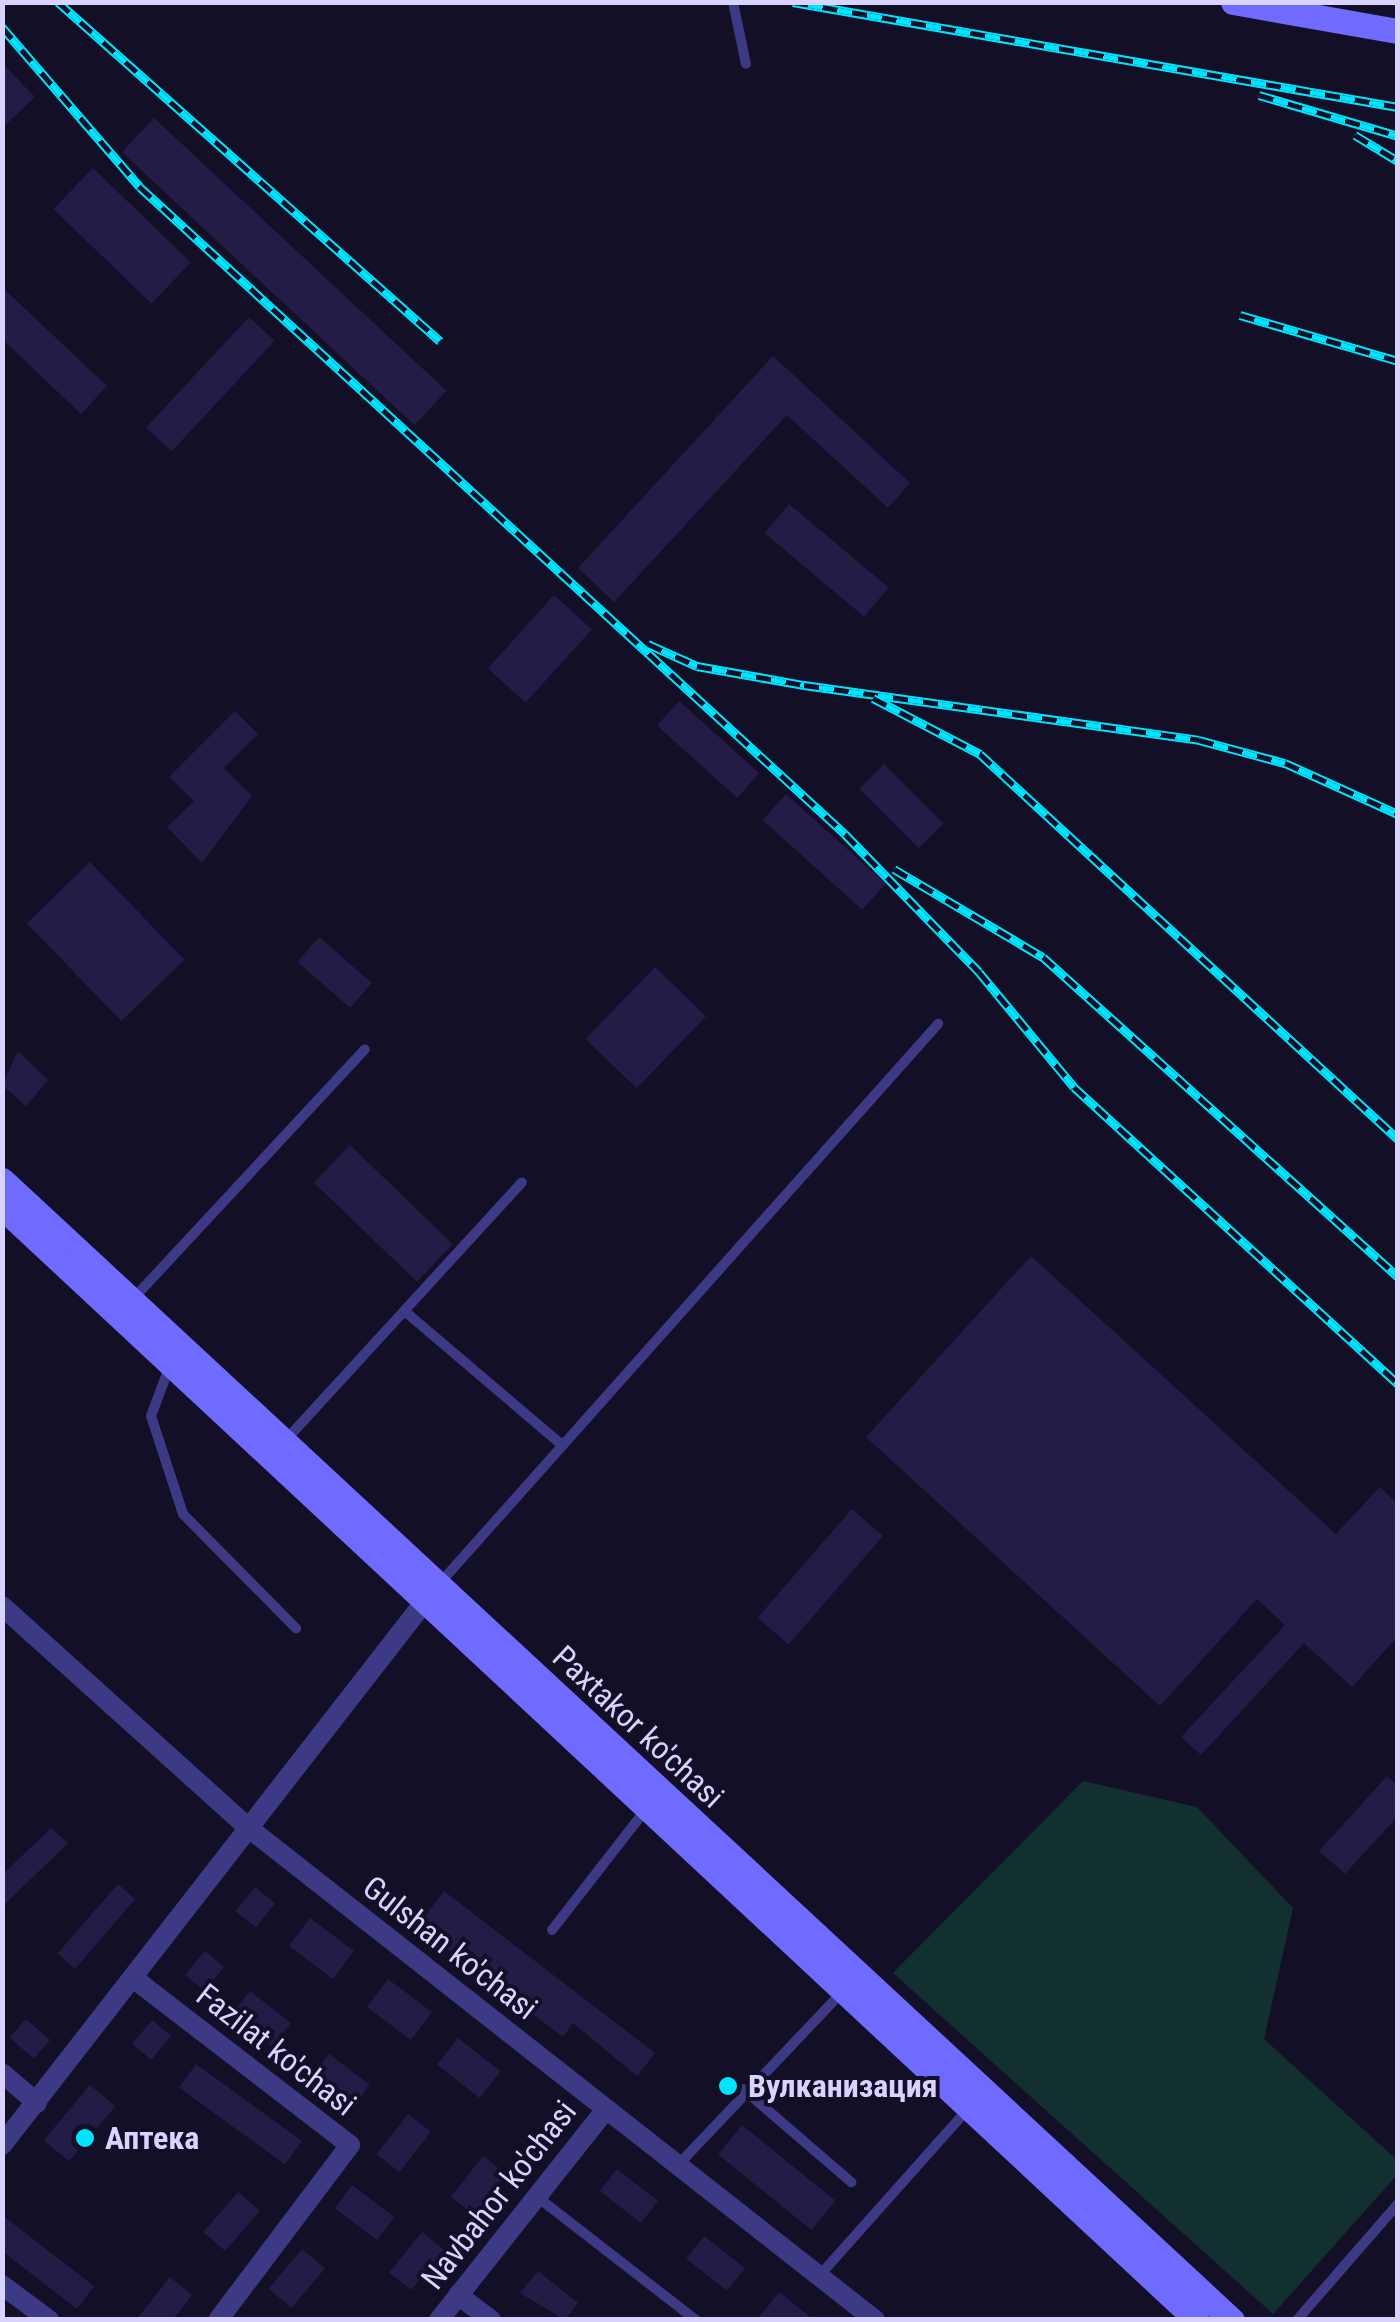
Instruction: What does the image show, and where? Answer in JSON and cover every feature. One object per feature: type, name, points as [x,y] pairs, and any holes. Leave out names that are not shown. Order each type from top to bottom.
[{"type":"main road","points":[[1233,2],[1398,32]]},
{"type":"main road","name":"Paxtakor ko'chasi","points":[[2,1180],[284,1443],[648,1808],[1197,2320]]},
{"type":"main road","name":"Paxtakor ko'chasi","points":[[2,1207],[1232,2320]]},
{"type":"street","points":[[2,2145],[431,1594]]},
{"type":"street","name":"Gulshan ko'chasi","points":[[2,1606],[250,1829],[874,2320]]},
{"type":"street","name":"Fazilat ko'chasi","points":[[134,1978],[350,2145],[218,2320]]},
{"type":"street","points":[[2,2073],[36,2103]]},
{"type":"street","name":"Navbahor ko'chasi","points":[[439,2320],[606,2108]]},
{"type":"street","points":[[2,2285],[49,2320]]},
{"type":"street","points":[[458,2295],[491,2320]]},
{"type":"lane","points":[[734,2],[746,64]]},
{"type":"lane","points":[[431,1594],[938,1024]]},
{"type":"lane","points":[[132,1300],[365,1049]]},
{"type":"lane","points":[[284,1443],[408,1314],[522,1182]]},
{"type":"lane","points":[[408,1314],[562,1445]]},
{"type":"lane","points":[[171,1362],[151,1416],[183,1514],[296,1628]]},
{"type":"lane","points":[[552,1930],[648,1808]]},
{"type":"lane","points":[[678,2166],[743,2089],[844,1990]]},
{"type":"lane","points":[[743,2089],[851,2182]]},
{"type":"lane","points":[[819,2276],[968,2108]]},
{"type":"lane","points":[[536,2196],[696,2320]]},
{"type":"lane","points":[[1296,2320],[1398,2204]]},
{"type":"green space","points":[[1083,1781],[1197,1807],[1293,1908],[1264,2039],[1397,2160],[1397,2175],[1273,2314],[893,1973]]},
{"type":"building","points":[[2,63],[35,97],[2,128]]},
{"type":"building","points":[[154,118],[447,391],[414,425],[122,152]]},
{"type":"building","points":[[93,168],[191,262],[151,303],[53,209]]},
{"type":"building","points":[[2,287],[107,386],[81,414],[2,339]]},
{"type":"building","points":[[249,317],[275,341],[172,451],[146,427]]},
{"type":"building","points":[[773,356],[910,483],[888,508],[787,415],[614,602],[578,568]]},
{"type":"building","points":[[789,504],[889,588],[864,617],[765,533]]},
{"type":"building","points":[[554,595],[592,629],[526,703],[488,669]]},
{"type":"building","points":[[679,701],[759,773],[737,798],[657,726]]},
{"type":"building","points":[[235,711],[258,734],[224,768],[252,796],[202,863],[167,827],[194,801],[169,777]]},
{"type":"building","points":[[884,764],[943,823],[919,848],[859,789]]},
{"type":"building","points":[[786,794],[886,884],[862,910],[763,820]]},
{"type":"building","points":[[90,862],[184,960],[121,1021],[27,923]]},
{"type":"building","points":[[319,937],[372,983],[350,1008],[297,962]]},
{"type":"building","points":[[655,967],[706,1016],[637,1088],[586,1039]]},
{"type":"building","points":[[18,1051],[48,1080],[26,1106],[2,1085]]},
{"type":"building","points":[[350,1145],[453,1244],[417,1282],[314,1182]]},
{"type":"building","points":[[1031,1256],[1336,1534],[1380,1487],[1398,1504],[1398,1636],[1352,1687],[1304,1643],[1201,1755],[1181,1737],[1285,1625],[1257,1599],[1160,1706],[866,1437]]},
{"type":"building","points":[[852,1509],[883,1536],[788,1645],[758,1618]]},
{"type":"building","points":[[1387,1776],[1398,1786],[1398,1816],[1345,1874],[1319,1851]]},
{"type":"building","points":[[51,1828],[68,1843],[2,1907],[2,1875]]},
{"type":"building","points":[[118,1884],[135,1899],[75,1969],[58,1953]]},
{"type":"building","points":[[255,1887],[275,1903],[256,1927],[235,1911]]},
{"type":"building","points":[[444,1891],[655,2053],[637,2076],[573,2023],[563,2037],[417,1926]]},
{"type":"building","points":[[310,1918],[354,1951],[333,1979],[289,1946]]},
{"type":"building","points":[[205,1951],[224,1967],[204,1991],[185,1975]]},
{"type":"building","points":[[388,1979],[432,2012],[411,2040],[367,2007]]},
{"type":"building","points":[[250,1991],[291,2023],[273,2047],[232,2015]]},
{"type":"building","points":[[26,2019],[50,2040],[34,2059],[10,2038]]},
{"type":"building","points":[[152,2020],[171,2036],[151,2060],[132,2044]]},
{"type":"building","points":[[458,2038],[501,2071],[480,2098],[437,2065]]},
{"type":"building","points":[[329,2054],[370,2085],[352,2108],[312,2077]]},
{"type":"building","points":[[196,2064],[302,2141],[285,2164],[179,2087]]},
{"type":"building","points":[[90,2085],[115,2106],[69,2161],[44,2140]]},
{"type":"building","points":[[408,2114],[431,2132],[399,2172],[377,2154]]},
{"type":"building","points":[[742,2125],[835,2201],[811,2230],[718,2155]]},
{"type":"building","points":[[483,2156],[506,2174],[474,2215],[451,2197]]},
{"type":"building","points":[[617,2169],[658,2201],[641,2223],[600,2191]]},
{"type":"building","points":[[352,2185],[394,2217],[377,2240],[335,2208]]},
{"type":"building","points":[[238,2192],[260,2211],[225,2251],[203,2232]]},
{"type":"building","points":[[2,2215],[94,2286],[77,2309],[2,2251]]},
{"type":"building","points":[[422,2232],[444,2250],[411,2290],[389,2272]]},
{"type":"building","points":[[704,2236],[745,2268],[727,2291],[686,2259]]},
{"type":"building","points":[[302,2249],[325,2268],[292,2308],[269,2289]]},
{"type":"building","points":[[538,2271],[578,2303],[565,2320],[520,2293]]},
{"type":"building","points":[[170,2277],[192,2295],[173,2320],[136,2320]]},
{"type":"building","points":[[779,2292],[814,2320],[757,2320]]},
{"type":"railway","points":[[58,2],[440,341]]},
{"type":"railway","points":[[793,2],[1398,107]]},
{"type":"railway","points":[[2,27],[140,187],[845,834],[979,972],[1074,1087],[1398,1384]]},
{"type":"railway","points":[[1259,95],[1398,136]]},
{"type":"railway","points":[[1355,135],[1398,161]]},
{"type":"railway","points":[[1240,315],[1398,361]]},
{"type":"railway","points":[[648,644],[697,666],[804,685],[1199,740],[1285,763],[1398,814]]},
{"type":"railway","points":[[873,698],[980,754],[1398,1139]]},
{"type":"railway","points":[[894,869],[1043,957],[1398,1277]]},
{"type":"place","name":"Вулканизация","points":[[728,2086]]},
{"type":"place","name":"Аптека","points":[[85,2138]]}]
